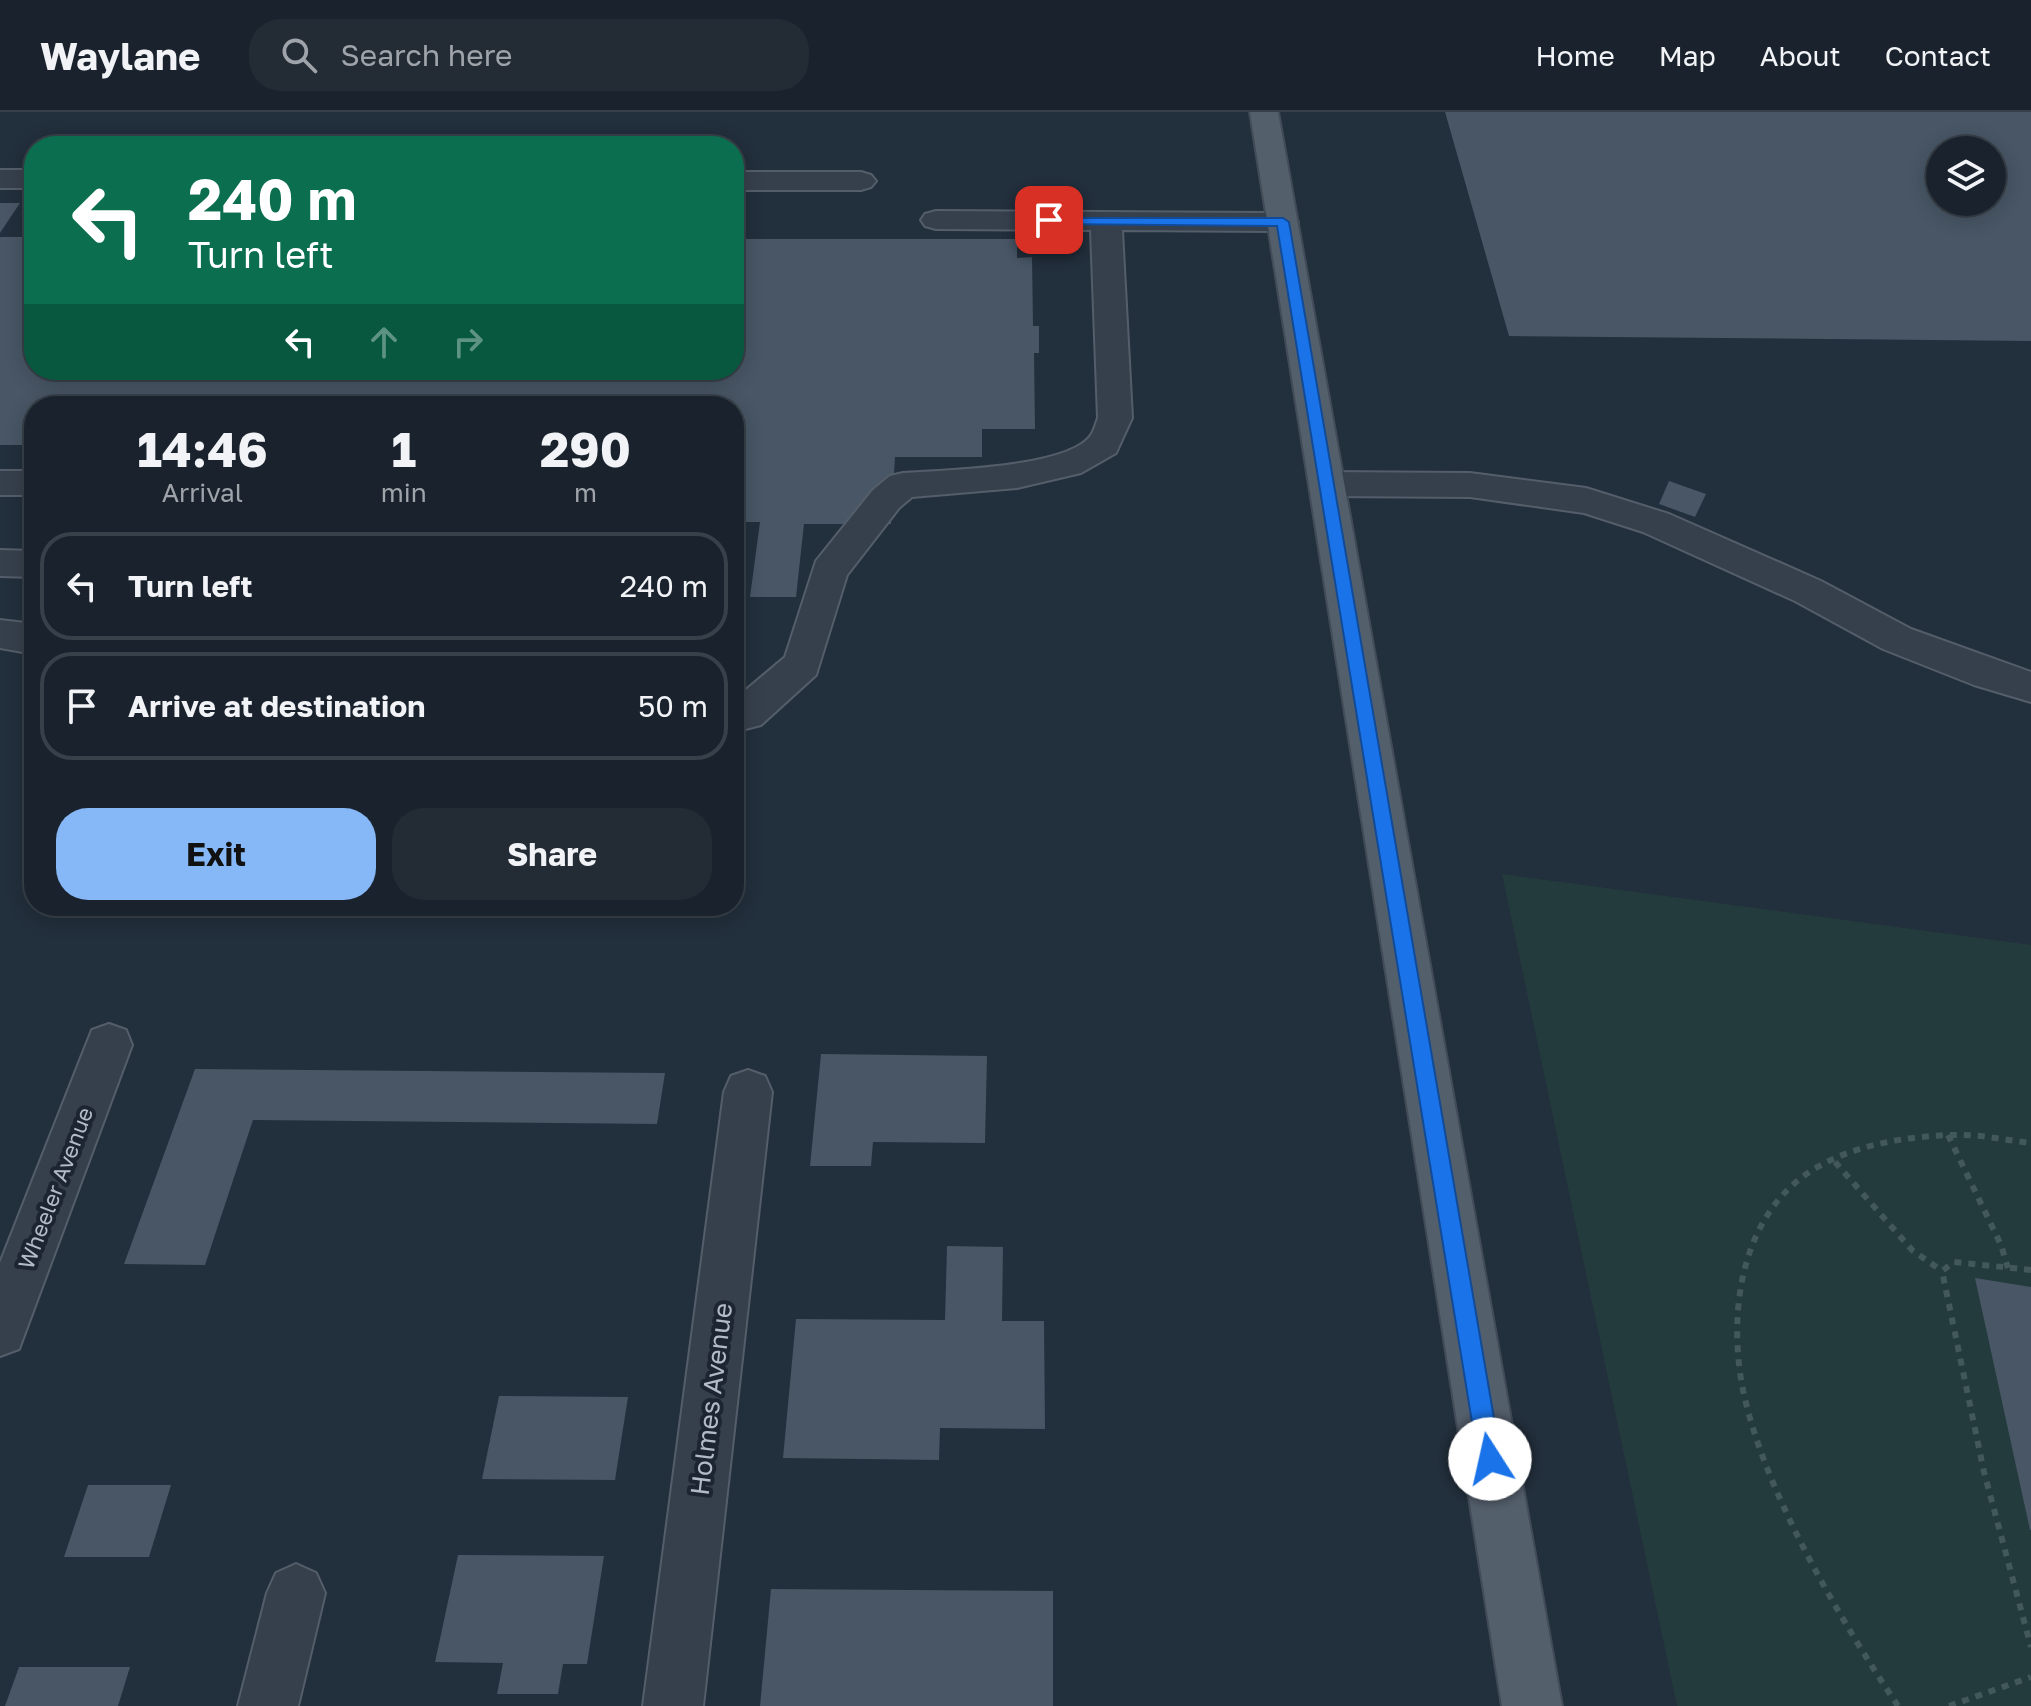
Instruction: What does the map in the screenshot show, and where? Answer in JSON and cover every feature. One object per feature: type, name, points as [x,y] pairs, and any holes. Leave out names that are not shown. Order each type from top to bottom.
[{"type":"main road","points":[[1264,112],[1532,1706]]},
{"type":"street","points":[[0,179],[24,179]]},
{"type":"street","points":[[744,181],[861,181]]},
{"type":"street","points":[[936,220],[1283,222]]},
{"type":"street","points":[[744,714],[802,664],[829,571],[886,499],[903,485],[1017,476],[1069,464],[1104,445],[1115,418],[1106,220]]},
{"type":"street","points":[[0,483],[24,483]]},
{"type":"street","points":[[1327,484],[1470,485],[1586,501],[1656,523],[1713,547],[1808,591],[1897,639],[2031,687]]},
{"type":"street","points":[[0,563],[24,564]]},
{"type":"street","points":[[0,634],[24,638]]},
{"type":"street","name":"Wheeler Avenue","points":[[0,1330],[109,1045]]},
{"type":"street","name":"Holmes Avenue","points":[[673,1706],[748,1092]]},
{"type":"street","points":[[268,1706],[296,1593]]},
{"type":"path","points":[[1898,1706],[1876,1674],[1801,1539],[1763,1455],[1742,1383],[1736,1327],[1740,1281],[1755,1241],[1773,1209],[1809,1173],[1871,1146],[1948,1135],[2031,1143]]},
{"type":"path","points":[[1948,1135],[2001,1245],[2008,1268]]},
{"type":"path","points":[[1835,1162],[1912,1250],[1942,1271],[1984,1472],[2031,1647]]},
{"type":"path","points":[[1942,1271],[1954,1262],[2031,1270]]},
{"type":"path","points":[[1949,1706],[2031,1677]]},
{"type":"green space","points":[[1502,874],[2031,945],[2031,1706],[1677,1706]]},
{"type":"building","points":[[1445,112],[2031,112],[2031,341],[1509,336]]},
{"type":"building","points":[[0,203],[20,203],[0,233]]},
{"type":"building","points":[[0,237],[24,237],[24,380],[744,380],[744,239],[1017,239],[1017,258],[1032,257],[1033,326],[1039,326],[1039,353],[1034,353],[1035,429],[982,429],[982,457],[895,457],[891,524],[804,524],[796,597],[750,597],[760,522],[744,522],[744,396],[24,396],[24,445],[0,445]]},
{"type":"building","points":[[1669,481],[1706,494],[1695,517],[1659,504]]},
{"type":"building","points":[[821,1054],[987,1056],[985,1143],[873,1142],[871,1166],[810,1166]]},
{"type":"building","points":[[195,1069],[665,1073],[657,1124],[253,1120],[205,1265],[124,1264]]},
{"type":"building","points":[[947,1246],[1003,1247],[1002,1321],[1044,1321],[1045,1429],[940,1428],[939,1460],[783,1458],[796,1319],[945,1320]]},
{"type":"building","points":[[1975,1278],[2031,1287],[2031,1530],[2030,1530]]},
{"type":"building","points":[[499,1396],[628,1397],[615,1480],[482,1479]]},
{"type":"building","points":[[88,1485],[171,1485],[149,1557],[64,1557]]},
{"type":"building","points":[[458,1555],[604,1556],[587,1664],[563,1664],[558,1694],[497,1694],[503,1663],[435,1662]]},
{"type":"building","points":[[771,1589],[1053,1591],[1053,1706],[760,1706]]},
{"type":"building","points":[[19,1667],[130,1667],[118,1706],[5,1706]]},
{"type":"route","points":[[1049,220],[1283,222],[1490,1459]]}]
